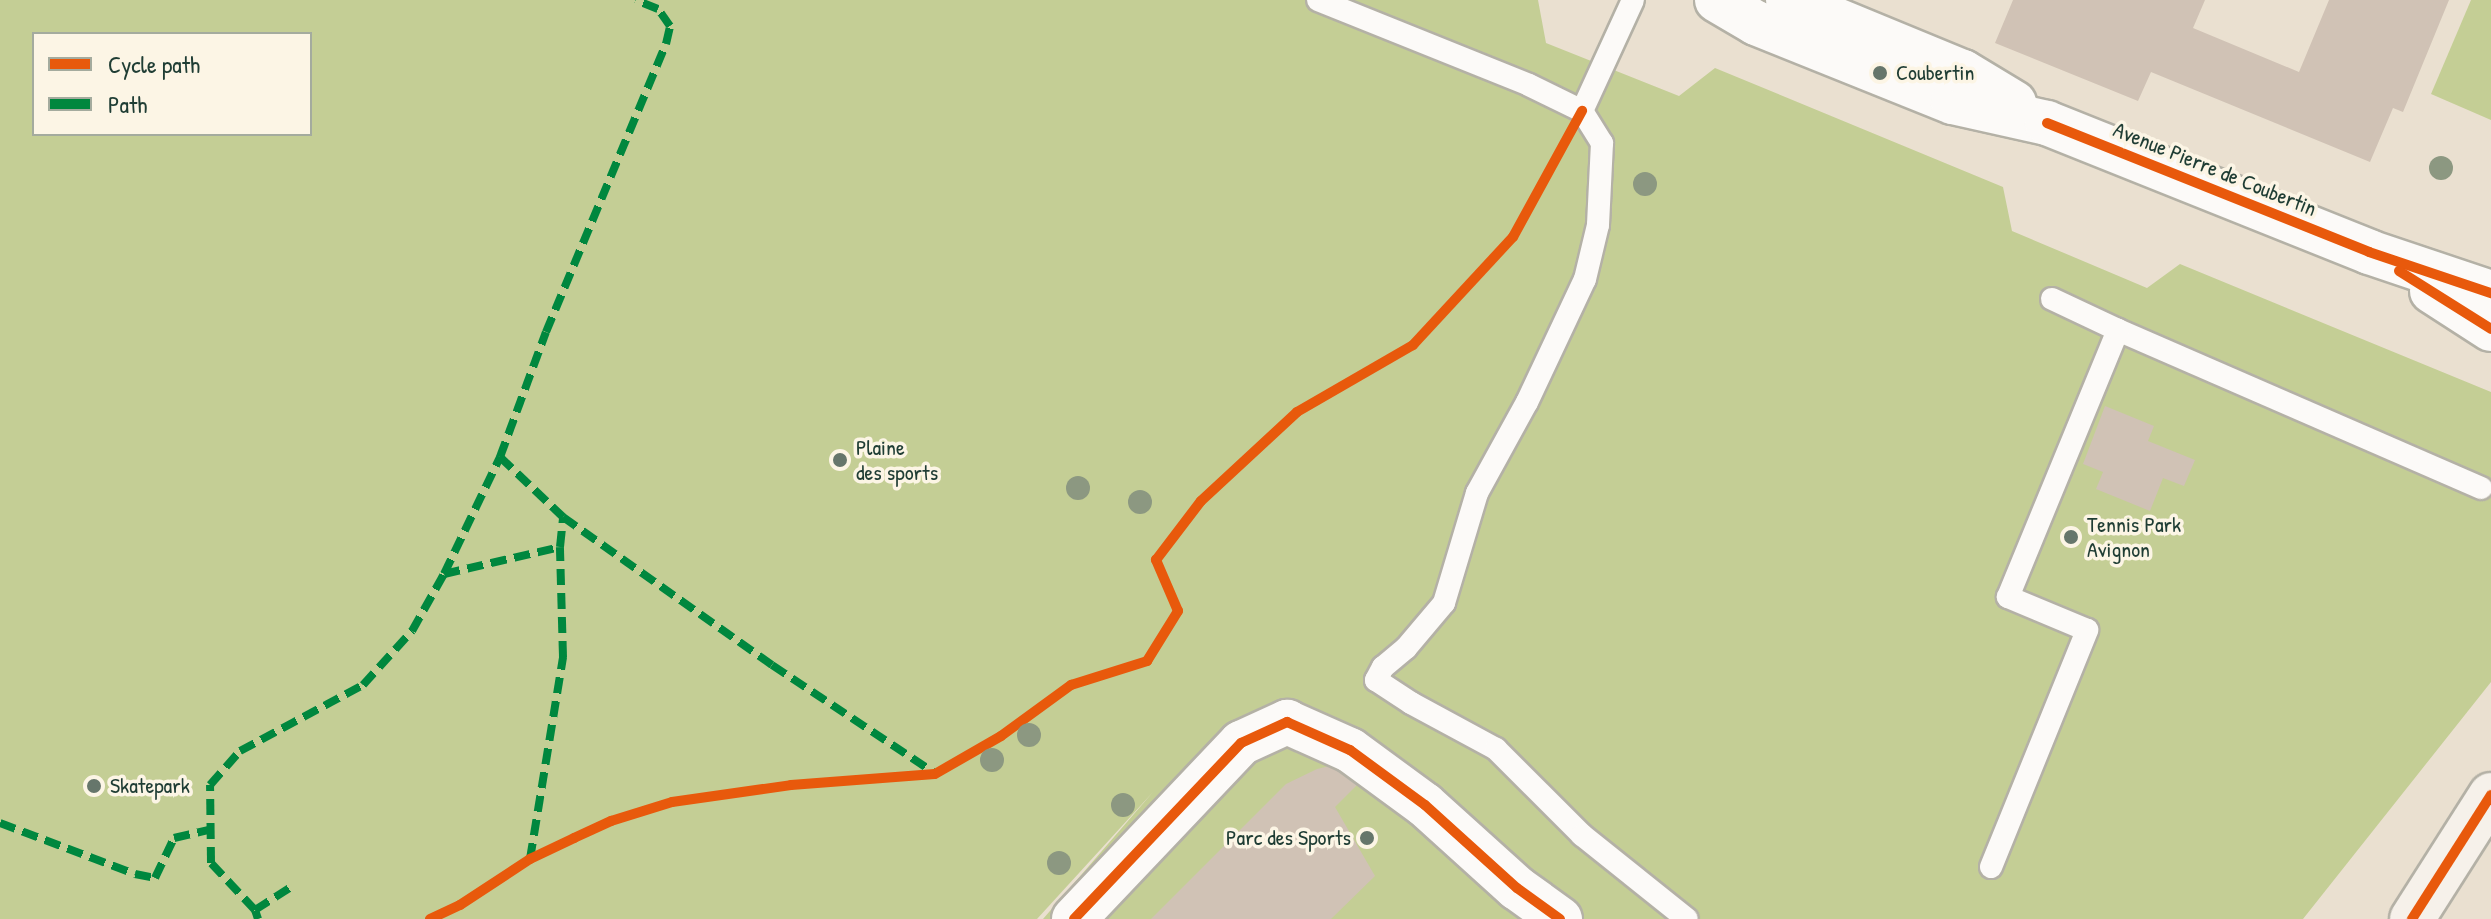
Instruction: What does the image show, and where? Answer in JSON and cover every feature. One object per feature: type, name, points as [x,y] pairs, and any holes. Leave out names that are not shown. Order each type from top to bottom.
[{"type":"main road","points":[[2412,919],[2491,795]]},
{"type":"street","name":"Avenue Pierre de Coubertin","points":[[1717,0],[1756,23],[1953,102],[2047,123],[2369,252],[2491,293]]},
{"type":"street","name":"Avenue Pierre de Coubertin","points":[[1788,0],[1963,72],[2047,123]]},
{"type":"street","name":"Avenue Pierre de Coubertin","points":[[2369,252],[2491,329]]},
{"type":"street","points":[[1074,919],[1241,743],[1287,722],[1350,750],[1425,805],[1517,888],[1560,919]]},
{"type":"lane","points":[[1318,0],[1529,85],[1582,111],[1602,143],[1598,225],[1585,279],[1527,402],[1477,493],[1444,603],[1406,648],[1383,667],[1376,680],[1411,703],[1496,749],[1582,835],[1687,919]]},
{"type":"lane","points":[[1582,111],[1633,0]]},
{"type":"lane","points":[[2052,299],[2481,488]]},
{"type":"lane","points":[[1991,867],[2087,630],[2008,597],[2118,330]]},
{"type":"green space","name":"Plaine des sports","points":[[0,0],[1538,0],[1546,43],[1679,96],[1715,68],[2003,187],[2012,231],[2147,288],[2180,264],[2491,392],[2491,682],[2303,919],[1043,919],[1153,792],[1037,919],[0,919]]},
{"type":"green space","points":[[2471,0],[2491,0],[2491,120],[2431,94]]},
{"type":"building","points":[[2013,0],[2205,0],[2193,28],[2299,72],[2329,0],[2449,0],[2403,112],[2393,108],[2370,162],[2151,72],[2138,101],[1995,43]]},
{"type":"building","points":[[2105,406],[2154,426],[2148,441],[2195,460],[2184,486],[2163,478],[2150,511],[2096,489],[2103,472],[2083,464]]},
{"type":"building","points":[[1338,764],[1370,772],[1335,807],[1375,876],[1331,919],[1151,919],[1286,784],[1317,769]]},
{"type":"marked path","points":[[258,919],[255,910],[211,863],[210,785],[240,751],[363,685],[412,631],[444,574],[500,457],[546,332],[666,44],[670,26],[658,9],[636,0]]},
{"type":"marked path","points":[[500,457],[563,517],[772,665],[933,772]]},
{"type":"marked path","points":[[530,859],[563,657],[560,547],[563,517]]},
{"type":"marked path","points":[[444,574],[560,547]]},
{"type":"marked path","points":[[0,823],[135,874],[155,878],[174,838],[210,830]]},
{"type":"marked path","points":[[255,910],[291,887]]},
{"type":"cycle path","points":[[430,919],[460,905],[530,859],[611,821],[672,802],[791,785],[935,774],[1001,736],[1071,685],[1147,661],[1178,611],[1156,560],[1201,501],[1297,412],[1413,345],[1513,237],[1582,111]]},
{"type":"cycle path","points":[[2047,123],[2369,252],[2491,293]]},
{"type":"cycle path","points":[[2399,271],[2491,329]]},
{"type":"cycle path","points":[[1074,919],[1241,743],[1287,722],[1350,750],[1425,805],[1517,888],[1560,919]]},
{"type":"cycle path","points":[[2412,919],[2491,795]]},
{"type":"place","name":"Coubertin","points":[[1880,73]]},
{"type":"place","name":"Plaine des sports","points":[[840,460]]},
{"type":"place","name":"Tennis Park Avignon","points":[[2071,537]]},
{"type":"place","name":"Skatepark","points":[[94,786]]},
{"type":"place","name":"Parc des Sports","points":[[1367,838]]}]
